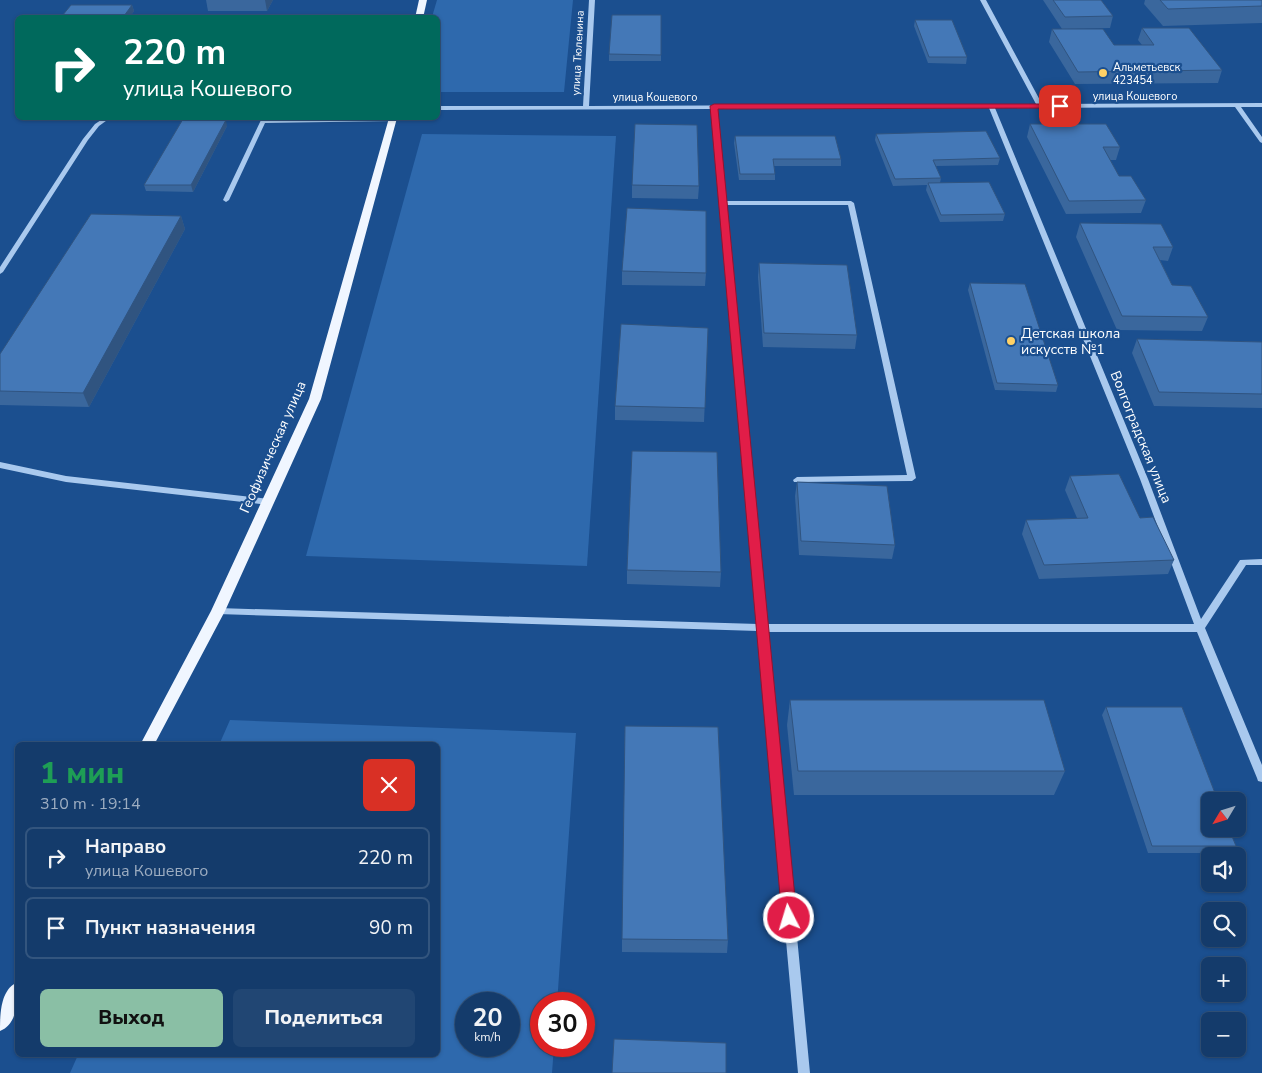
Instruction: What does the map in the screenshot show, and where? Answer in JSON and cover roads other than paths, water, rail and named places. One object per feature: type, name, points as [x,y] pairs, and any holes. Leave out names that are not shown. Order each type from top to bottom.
[{"type":"main road","points":[[420,15],[423,0]]},
{"type":"main road","name":"Геофизическая улица","points":[[149,742],[218,611],[315,399],[393,120]]},
{"type":"main road","points":[[0,1023],[15,996]]},
{"type":"street","name":"улица Тюленина","points":[[586,107],[592,0]]},
{"type":"street","points":[[983,0],[1040,106]]},
{"type":"street","points":[[1237,105],[1262,141]]},
{"type":"street","name":"улица Кошевого","points":[[440,108],[1262,105]]},
{"type":"street","points":[[714,106],[804,1073]]},
{"type":"street","name":"Волгоградская улица","points":[[992,107],[1144,478],[1200,628],[1262,778]]},
{"type":"street","points":[[0,272],[86,139],[96,125],[105,120]]},
{"type":"street","points":[[226,200],[264,121],[328,120]]},
{"type":"street","points":[[723,203],[851,203],[912,478],[797,480]]},
{"type":"street","points":[[0,466],[66,479],[268,502]]},
{"type":"street","points":[[218,611],[762,628],[1200,628],[1243,562],[1262,562]]},
{"type":"place","name":"Альметьевск 423454","points":[[1103,73]]},
{"type":"place","name":"Детская школа искусств №1","points":[[1011,341]]}]
